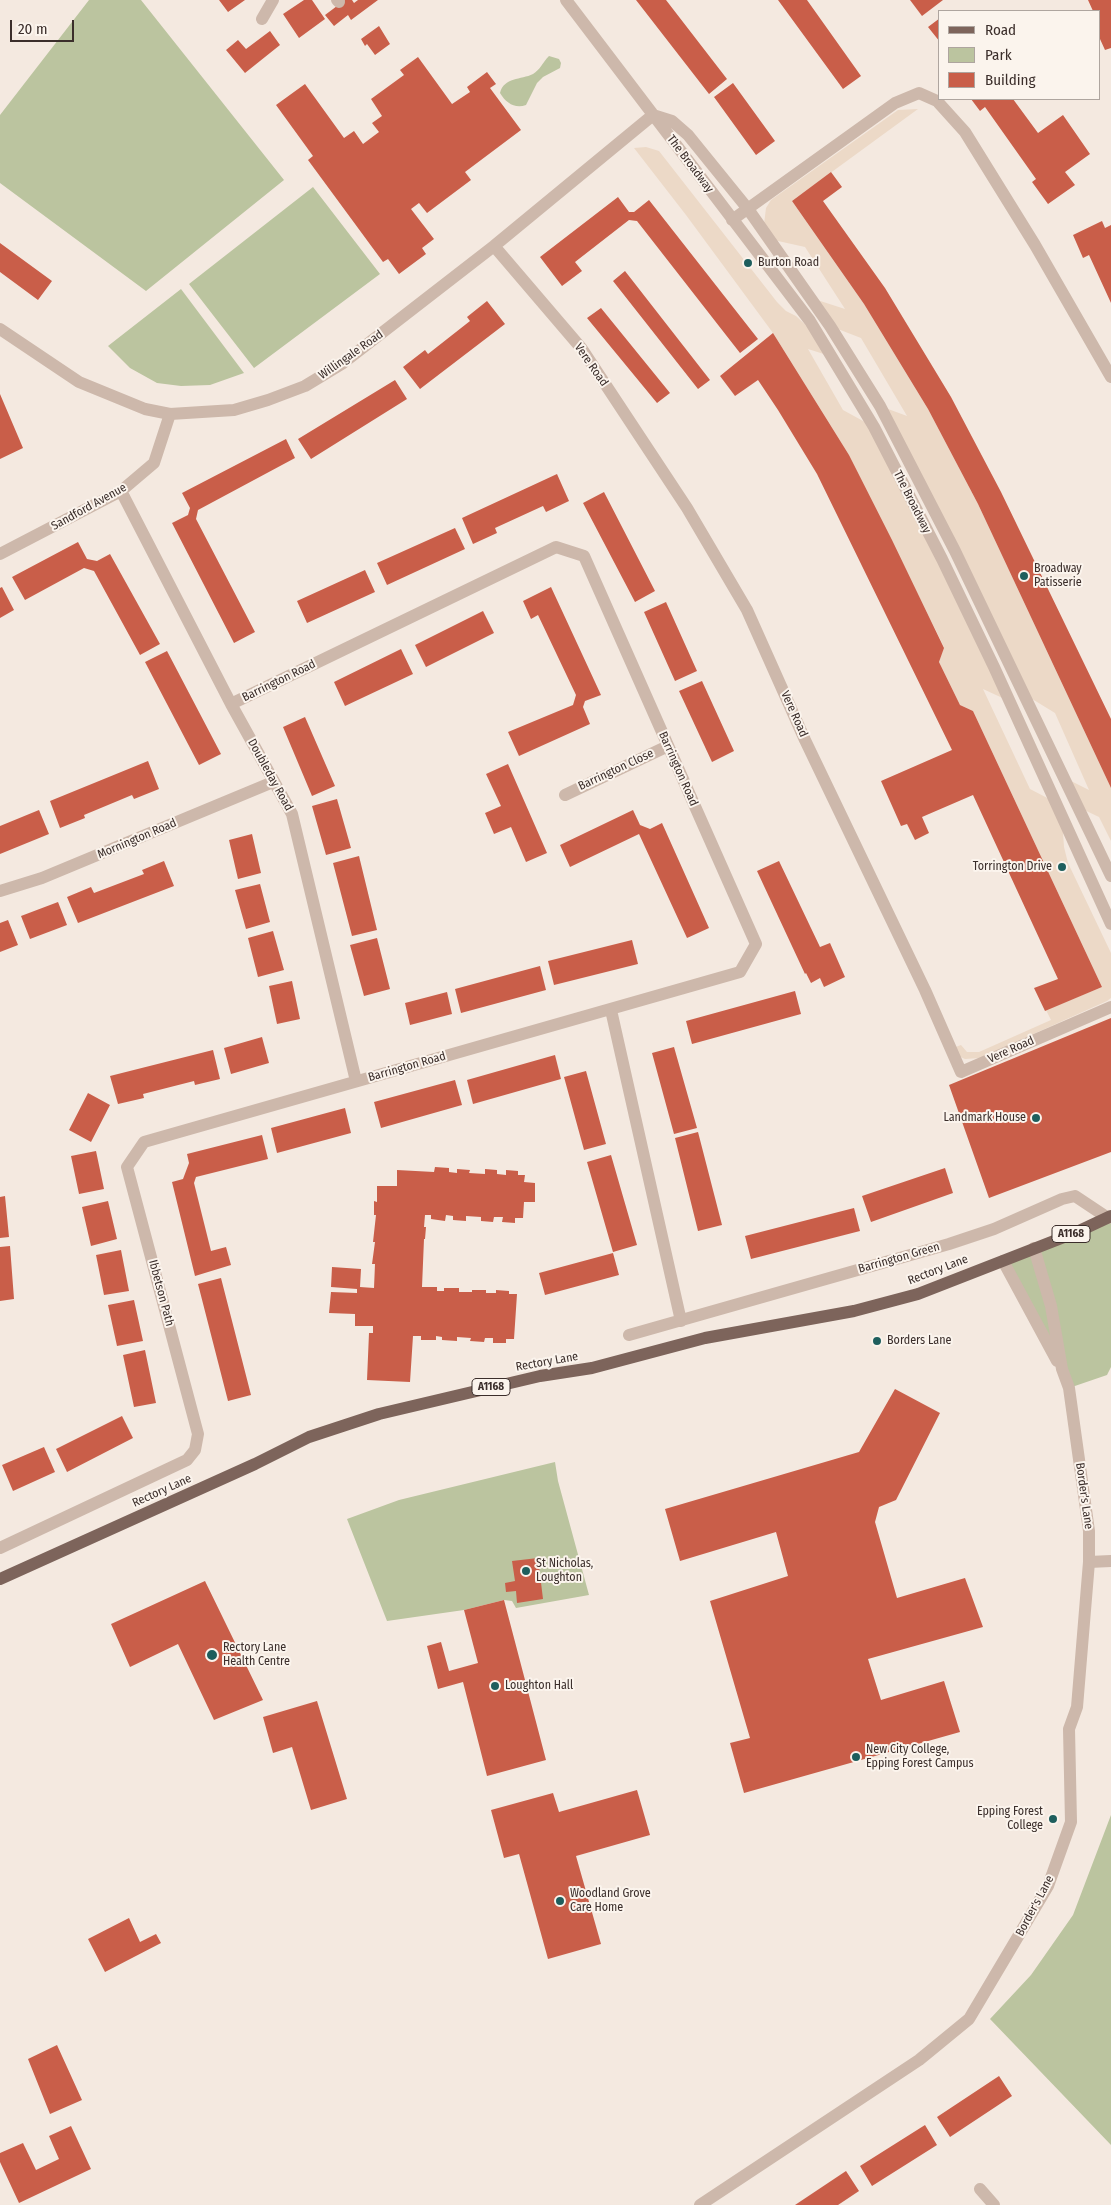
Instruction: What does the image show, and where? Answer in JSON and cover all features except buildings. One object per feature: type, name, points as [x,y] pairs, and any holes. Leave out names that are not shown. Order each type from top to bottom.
[{"type":"main road","name":"A1168","points":[[1003,1261],[1109,1217]]},
{"type":"main road","name":"Rectory Lane","points":[[0,1579],[255,1464],[309,1437],[379,1414],[540,1376],[592,1368],[705,1338],[854,1311],[918,1294],[1003,1261]]},
{"type":"street","points":[[262,19],[272,0]]},
{"type":"street","name":"The Broadway","points":[[566,0],[810,321],[874,427],[942,559],[1111,922]]},
{"type":"street","points":[[732,220],[895,103],[919,93],[937,101],[965,132],[1035,245],[1111,377]]},
{"type":"street","name":"The Broadway","points":[[653,115],[672,121],[688,135],[748,209],[830,326],[892,425],[955,551],[1111,876]]},
{"type":"street","name":"Willingale Road","points":[[0,329],[79,382],[145,409],[170,414],[234,410],[268,400],[328,374],[494,246],[653,115]]},
{"type":"street","name":"Vere Road","points":[[494,246],[582,349],[687,508],[747,610],[808,746],[961,1072],[1111,1007]]},
{"type":"street","name":"Sandford Avenue","points":[[0,554],[121,491],[154,463],[170,414]]},
{"type":"street","name":"Doubleday Road","points":[[121,491],[231,704],[292,814],[356,1081]]},
{"type":"street","name":"Barrington Road","points":[[231,704],[556,547],[584,556],[756,944],[740,972],[356,1081]]},
{"type":"street","name":"Barrington Close","points":[[565,795],[668,746]]},
{"type":"street","name":"Mornington Road","points":[[0,890],[42,878],[273,782]]},
{"type":"street","points":[[611,1010],[681,1320]]},
{"type":"street","name":"Ibbetson Path","points":[[0,1548],[187,1460],[195,1450],[198,1434],[127,1167],[144,1142],[356,1081]]},
{"type":"street","name":"Barrington Green","points":[[629,1335],[949,1244],[994,1228],[1062,1198],[1075,1196],[1109,1217]]},
{"type":"street","name":"Border's Lane","points":[[700,2205],[919,2060],[969,2019],[1048,1886],[1071,1822],[1069,1728],[1077,1707],[1089,1531],[1068,1388],[1062,1370],[1051,1306],[1034,1248]]},
{"type":"street","name":"Border's Lane","points":[[1003,1261],[1062,1370]]},
{"type":"street","points":[[1088,1562],[1111,1561]]},
{"type":"street","points":[[980,2189],[994,2205]]},
{"type":"green space","points":[[89,0],[141,0],[284,180],[146,291],[0,183],[0,115]]},
{"type":"green space","points":[[549,56],[559,59],[561,63],[560,68],[543,77],[537,83],[526,105],[515,106],[505,100],[500,93],[505,84],[533,74]]},
{"type":"green space","points":[[313,187],[380,274],[254,368],[189,284]]},
{"type":"green space","points":[[181,289],[244,373],[210,385],[181,386],[157,383],[130,368],[108,346]]},
{"type":"green space","points":[[1111,1216],[1111,1367],[1107,1375],[1069,1388],[1003,1261]]},
{"type":"green space","points":[[555,1462],[558,1481],[589,1595],[516,1608],[512,1601],[504,1600],[464,1610],[387,1621],[347,1519],[399,1500]]},
{"type":"green space","points":[[1111,1815],[1111,2145],[990,2019],[1031,1975],[1073,1915]]},
{"type":"shaded area","points":[[918,109],[792,201],[864,304],[928,409],[978,504],[1111,788],[1111,841],[1099,817],[1078,807],[1063,777],[1089,790],[1055,713],[1024,694],[880,406],[907,416],[861,338],[830,326],[811,298],[845,309],[805,247],[769,239],[764,224],[766,208],[771,200],[898,110]]},
{"type":"shaded area","points":[[646,147],[659,151],[777,302],[812,331],[830,356],[808,349],[843,410],[874,427],[1009,701],[983,689],[1030,789],[1055,802],[1062,818],[1064,847],[1068,863],[1111,953],[1111,998],[1107,1001],[980,1058],[965,1059],[956,1055],[953,1048],[961,1045],[967,1052],[979,1052],[1051,1020],[1046,1010],[1102,987],[973,711],[960,705],[939,662],[944,647],[849,455],[773,333],[634,148]]},
{"type":"place","name":"Burton Road","points":[[748,263]]},
{"type":"place","name":"Broadway Patisserie","points":[[1024,576]]},
{"type":"place","name":"Torrington Drive","points":[[1062,867]]},
{"type":"place","name":"Landmark House","points":[[1036,1118]]},
{"type":"place","name":"Borders Lane","points":[[877,1341]]},
{"type":"place","name":"St Nicholas, Loughton","points":[[526,1571]]},
{"type":"place","name":"Rectory Lane Health Centre","points":[[212,1655]]},
{"type":"place","name":"Loughton Hall","points":[[495,1686]]},
{"type":"place","name":"New City College, Epping Forest Campus","points":[[856,1757]]},
{"type":"place","name":"Epping Forest College","points":[[1053,1819]]},
{"type":"place","name":"Woodland Grove Care Home","points":[[560,1901]]}]
